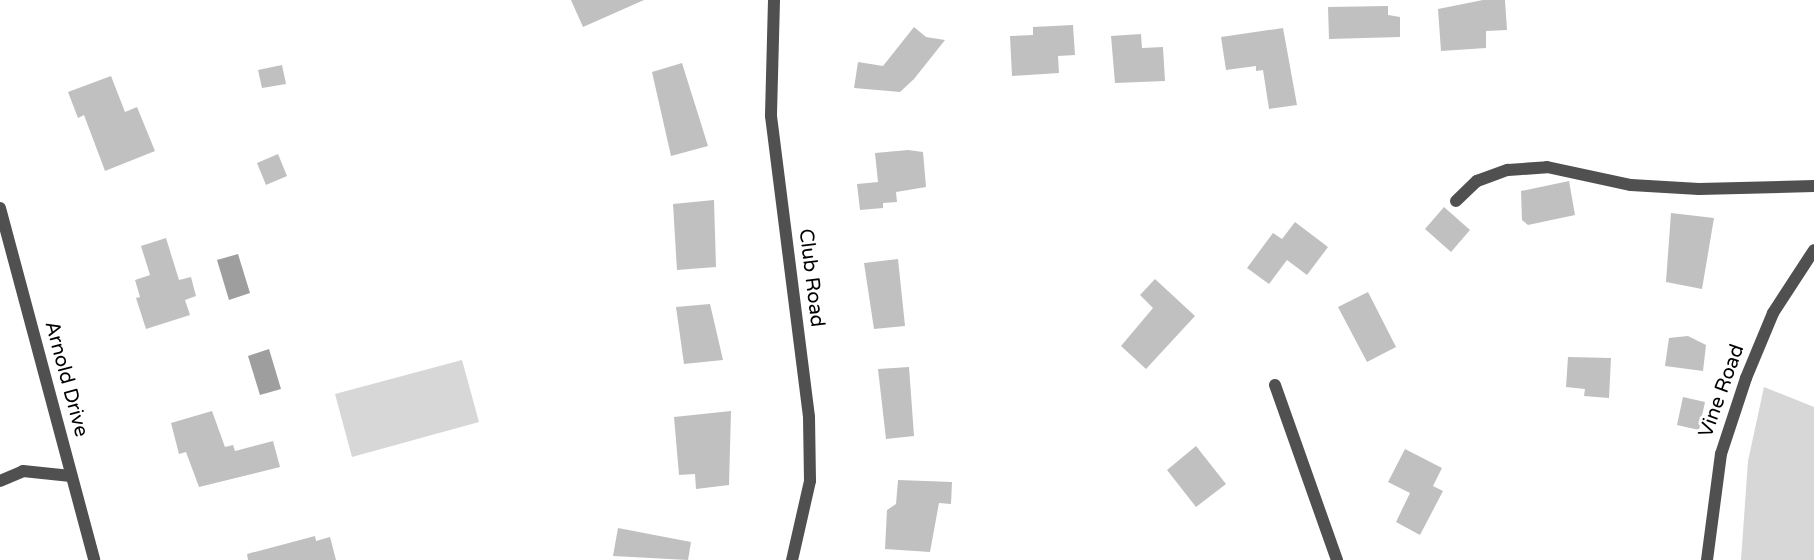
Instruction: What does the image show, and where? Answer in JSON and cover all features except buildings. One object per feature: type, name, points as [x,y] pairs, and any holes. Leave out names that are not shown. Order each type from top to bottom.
[{"type":"street","name":"Club Road","points":[[778,1],[771,116],[809,417],[810,481],[792,560]]},
{"type":"street","points":[[1456,201],[1477,181],[1508,170],[1547,167],[1631,185],[1700,189],[1814,186]]},
{"type":"street","name":"Arnold Drive","points":[[0,208],[94,560]]},
{"type":"street","name":"Vine Road","points":[[1707,560],[1721,454],[1746,378],[1773,313],[1814,250]]},
{"type":"street","points":[[1275,385],[1337,560]]},
{"type":"street","points":[[0,481],[23,471],[71,476]]},
{"type":"shaded area","points":[[238,254],[250,293],[229,300],[217,260]]},
{"type":"shaded area","points":[[269,349],[281,389],[260,395],[248,356]]},
{"type":"shaded area","points":[[462,360],[479,422],[352,457],[335,394]]},
{"type":"shaded area","points":[[1764,387],[1814,407],[1814,560],[1741,560],[1748,461]]}]
